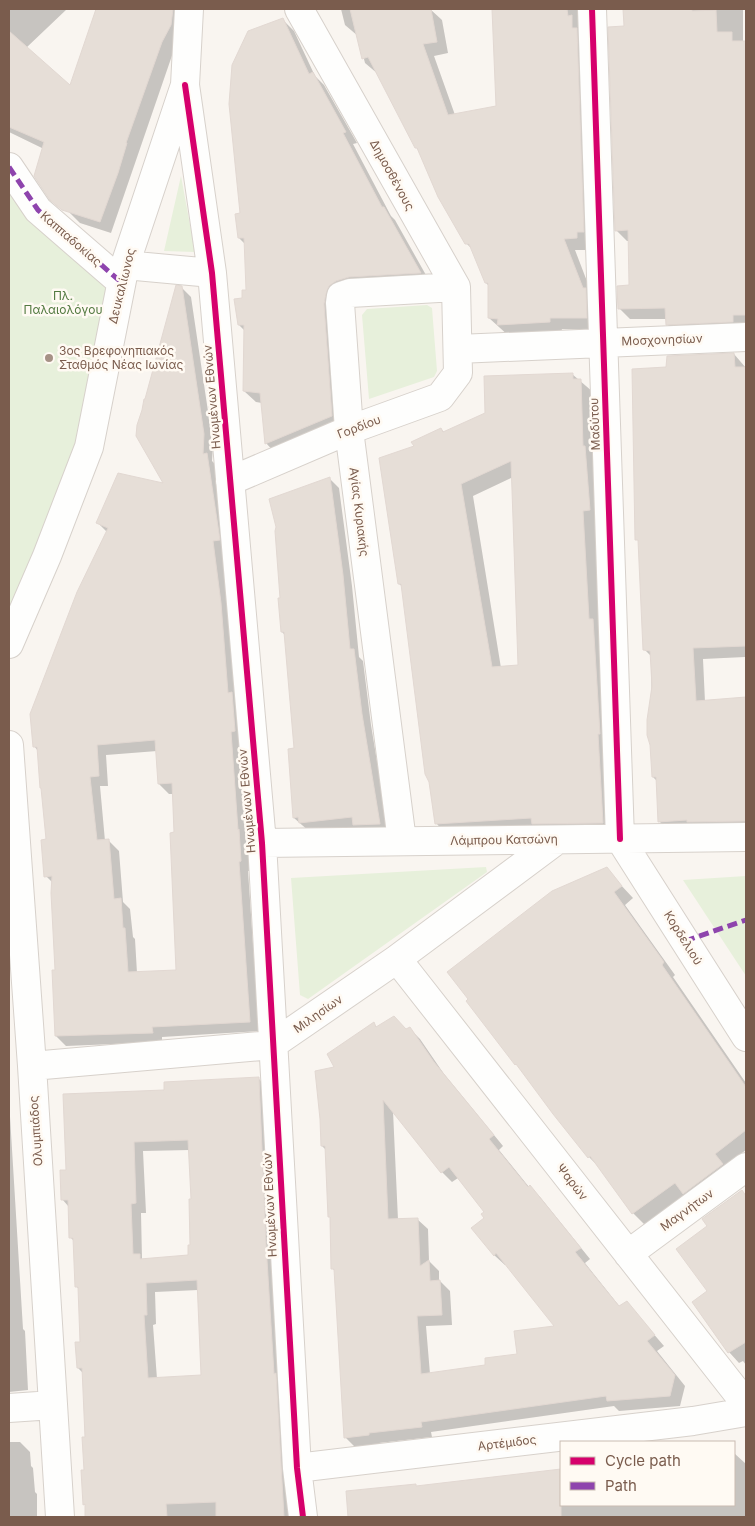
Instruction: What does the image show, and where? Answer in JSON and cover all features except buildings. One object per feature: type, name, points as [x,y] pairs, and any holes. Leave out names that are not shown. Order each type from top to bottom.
[{"type":"street","name":"Δευκαλίωνος","points":[[9,644],[47,556],[88,447],[123,274],[185,85],[188,9]]},
{"type":"street","name":"Δημοσθένους","points":[[299,9],[456,287],[458,349]]},
{"type":"street","name":"Μαδύτου","points":[[592,9],[620,839]]},
{"type":"street","name":"Ηνωμένων Εθνών","points":[[185,85],[212,273],[262,842],[297,1468],[303,1517]]},
{"type":"street","name":"Καππαδοκίας","points":[[9,167],[38,210],[123,274]]},
{"type":"street","points":[[123,274],[212,273]]},
{"type":"street","name":"Αγίας Κυριακής","points":[[402,841],[349,430],[340,303],[341,296],[350,293],[456,287]]},
{"type":"street","name":"Μοσχονησίων","points":[[458,349],[746,337]]},
{"type":"street","name":"Γορδίου","points":[[230,481],[349,430],[440,397],[458,372],[458,349]]},
{"type":"street","name":"Ολυμπιάδος","points":[[9,745],[32,1066],[60,1517]]},
{"type":"street","name":"Λάμπρου Κατσώνη","points":[[262,842],[746,837]]},
{"type":"street","name":"Κορδελιού","points":[[620,839],[746,1037]]},
{"type":"street","name":"Μιλησίων","points":[[32,1066],[272,1045],[397,960],[557,840]]},
{"type":"street","name":"Ψαρών","points":[[397,960],[746,1404]]},
{"type":"street","name":"Μαγνήτων","points":[[628,1254],[746,1167]]},
{"type":"street","points":[[9,1408],[53,1405]]},
{"type":"street","name":"Αρτέμιδος","points":[[297,1468],[693,1421],[746,1412]]},
{"type":"green space","name":"Πλ. Παλαιολόγου","points":[[9,167],[121,282],[89,447],[9,644]]},
{"type":"green space","points":[[181,176],[195,252],[164,251]]},
{"type":"green space","points":[[427,305],[432,308],[437,371],[434,377],[369,399],[362,315],[367,309]]},
{"type":"green space","points":[[486,867],[487,872],[308,999],[300,995],[291,878]]},
{"type":"green space","points":[[746,876],[746,976],[683,880]]},
{"type":"marked path","points":[[9,167],[38,210],[121,282]]},
{"type":"marked path","points":[[685,941],[746,920]]},
{"type":"cycle path","points":[[592,9],[620,839]]},
{"type":"cycle path","points":[[185,85],[212,273],[262,843],[297,1468],[303,1517]]},
{"type":"place","name":"3ος Βρεφονηπιακός Σταθμός Νέας Ιωνίας","points":[[49,358]]}]
